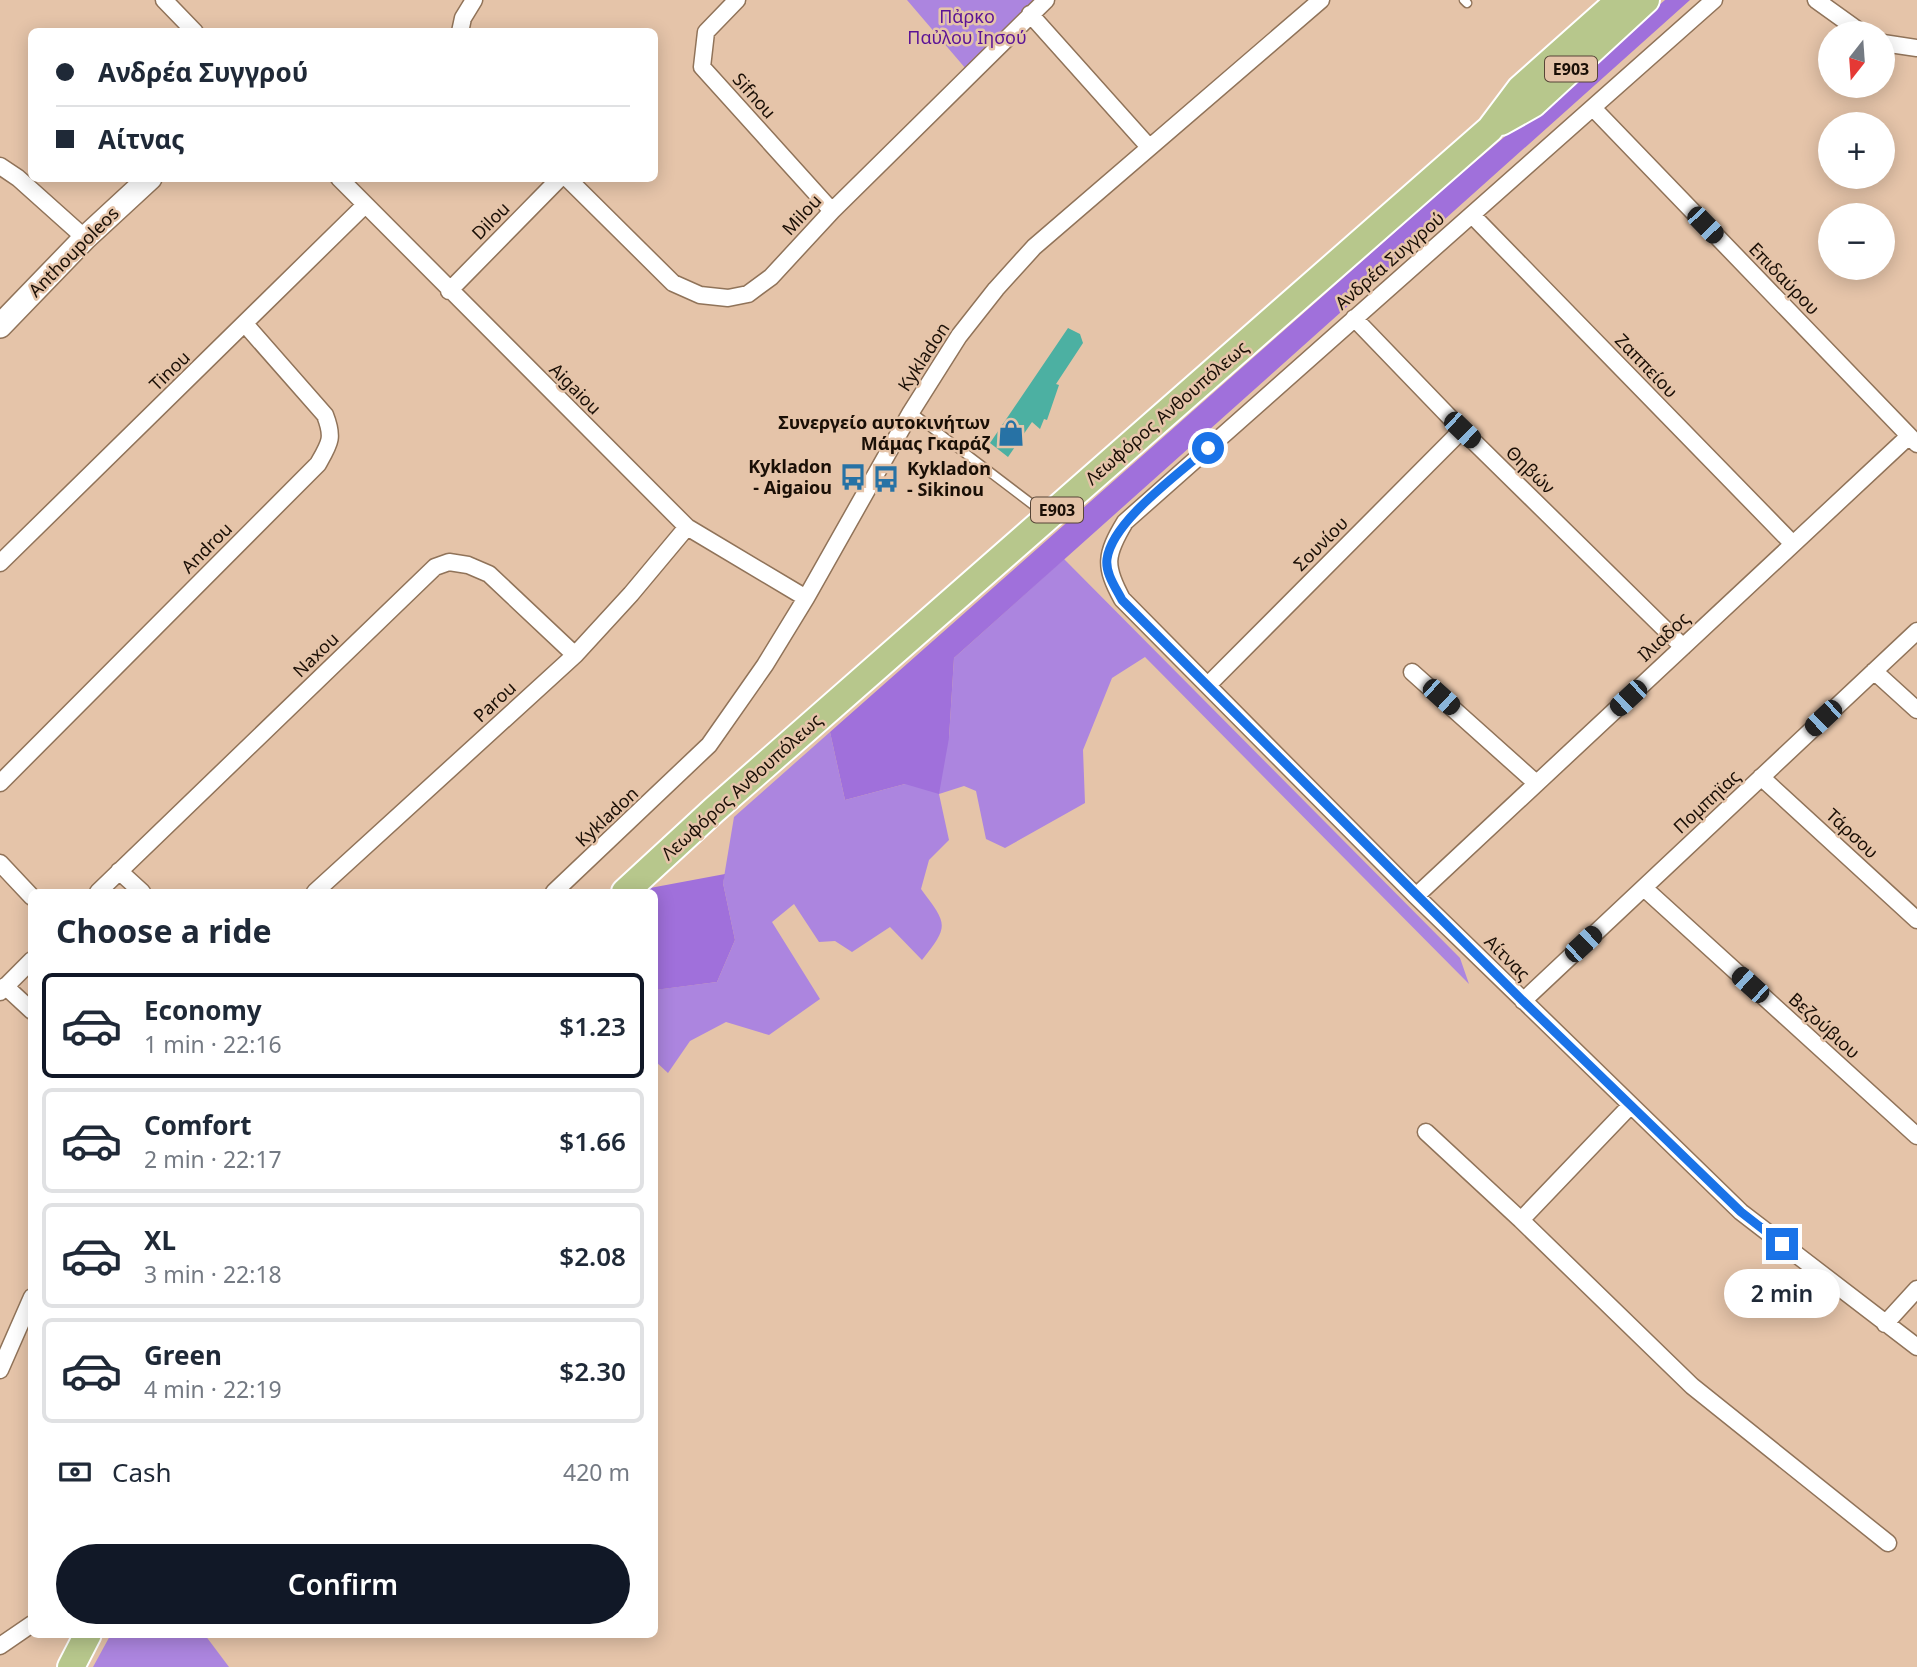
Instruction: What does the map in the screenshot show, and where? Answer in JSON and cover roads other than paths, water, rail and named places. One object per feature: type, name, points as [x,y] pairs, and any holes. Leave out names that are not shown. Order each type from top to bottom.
[{"type":"main road","name":"Λεωφόρος Ανθουπόλεως","points":[[1490,129],[1520,89],[1619,0]]},
{"type":"main road","name":"Λεωφόρος Ανθουπόλεως","points":[[628,889],[714,810],[1490,129],[1533,104],[1646,0]]},
{"type":"main road","points":[[71,1667],[86,1638]]},
{"type":"main road","points":[[82,1667],[93,1638]]},
{"type":"street","points":[[164,0],[191,28]]},
{"type":"street","points":[[461,28],[463,18],[474,0]]},
{"type":"street","name":"Sifnou","points":[[737,0],[706,32],[702,67],[832,211]]},
{"type":"street","name":"Milou","points":[[570,182],[673,283],[701,295],[728,298],[748,294],[771,277],[832,211],[1046,0]]},
{"type":"street","name":"Kykladon","points":[[557,889],[709,744],[765,665],[806,598],[911,412],[959,336],[996,289],[1034,247],[1321,0]]},
{"type":"street","name":"Ανδρέα Συγγρού","points":[[1107,561],[1113,541],[1125,522],[1714,0]]},
{"type":"street","points":[[1816,0],[1845,21]]},
{"type":"street","points":[[1030,14],[1149,147]]},
{"type":"street","points":[[1895,45],[1917,48]]},
{"type":"street","name":"Επιδαύρου","points":[[1594,109],[1913,440]]},
{"type":"street","points":[[0,166],[18,178],[85,239]]},
{"type":"street","name":"Anthoupoleos","points":[[0,326],[85,239],[146,182]]},
{"type":"street","name":"Aigaiou","points":[[343,182],[687,527],[806,598]]},
{"type":"street","name":"Dilou","points":[[449,291],[556,182]]},
{"type":"street","name":"Tinou","points":[[0,563],[365,205]]},
{"type":"street","name":"Ζαππείου","points":[[1472,215],[1793,544]]},
{"type":"street","name":"Θηβών","points":[[1354,318],[1462,430],[1683,647]]},
{"type":"street","name":"Androu","points":[[0,783],[318,464],[329,446],[332,433],[325,415],[245,324]]},
{"type":"street","name":"Σουνίου","points":[[1208,685],[1462,430]]},
{"type":"street","name":"Ιλιαδος","points":[[1416,896],[1793,544],[1913,440]]},
{"type":"street","name":"Parou","points":[[318,889],[575,655],[687,527]]},
{"type":"street","name":"Αίτνας","points":[[1107,561],[1112,581],[1122,600],[1416,896],[1630,1105],[1741,1212],[1917,1347]]},
{"type":"street","name":"Naxou","points":[[101,889],[435,567],[449,562],[468,565],[489,574],[575,655]]},
{"type":"street","name":"Πομπηϊας","points":[[1523,1001],[1917,631]]},
{"type":"street","points":[[1874,671],[1917,710]]},
{"type":"street","points":[[1412,672],[1536,783]]},
{"type":"street","name":"Τάρσου","points":[[1760,777],[1917,920]]},
{"type":"street","points":[[0,863],[28,893]]},
{"type":"street","points":[[119,871],[139,889]]},
{"type":"street","name":"Βεζούβιου","points":[[1644,888],[1917,1136]]},
{"type":"street","points":[[28,964],[3,989],[28,1008]]},
{"type":"street","points":[[1521,1220],[1630,1105]]},
{"type":"street","points":[[1426,1132],[1692,1386],[1888,1543]]},
{"type":"street","points":[[1885,1324],[1917,1289]]},
{"type":"street","points":[[0,1370],[28,1306]]},
{"type":"street","points":[[0,1646],[28,1627]]},
{"type":"lane","points":[[911,412],[1049,517]]},
{"type":"place","name":"Συνεργείο αυτοκινήτων Μάμας Γκαράζ","points":[[1011,433]]},
{"type":"place","name":"Kykladon - Aigaiou","points":[[853,477]]},
{"type":"place","name":"Kykladon - Sikinou","points":[[886,479]]},
{"type":"park label","name":"Πἀρκο Παὐλου Ιησού","points":[[967,27]]}]
